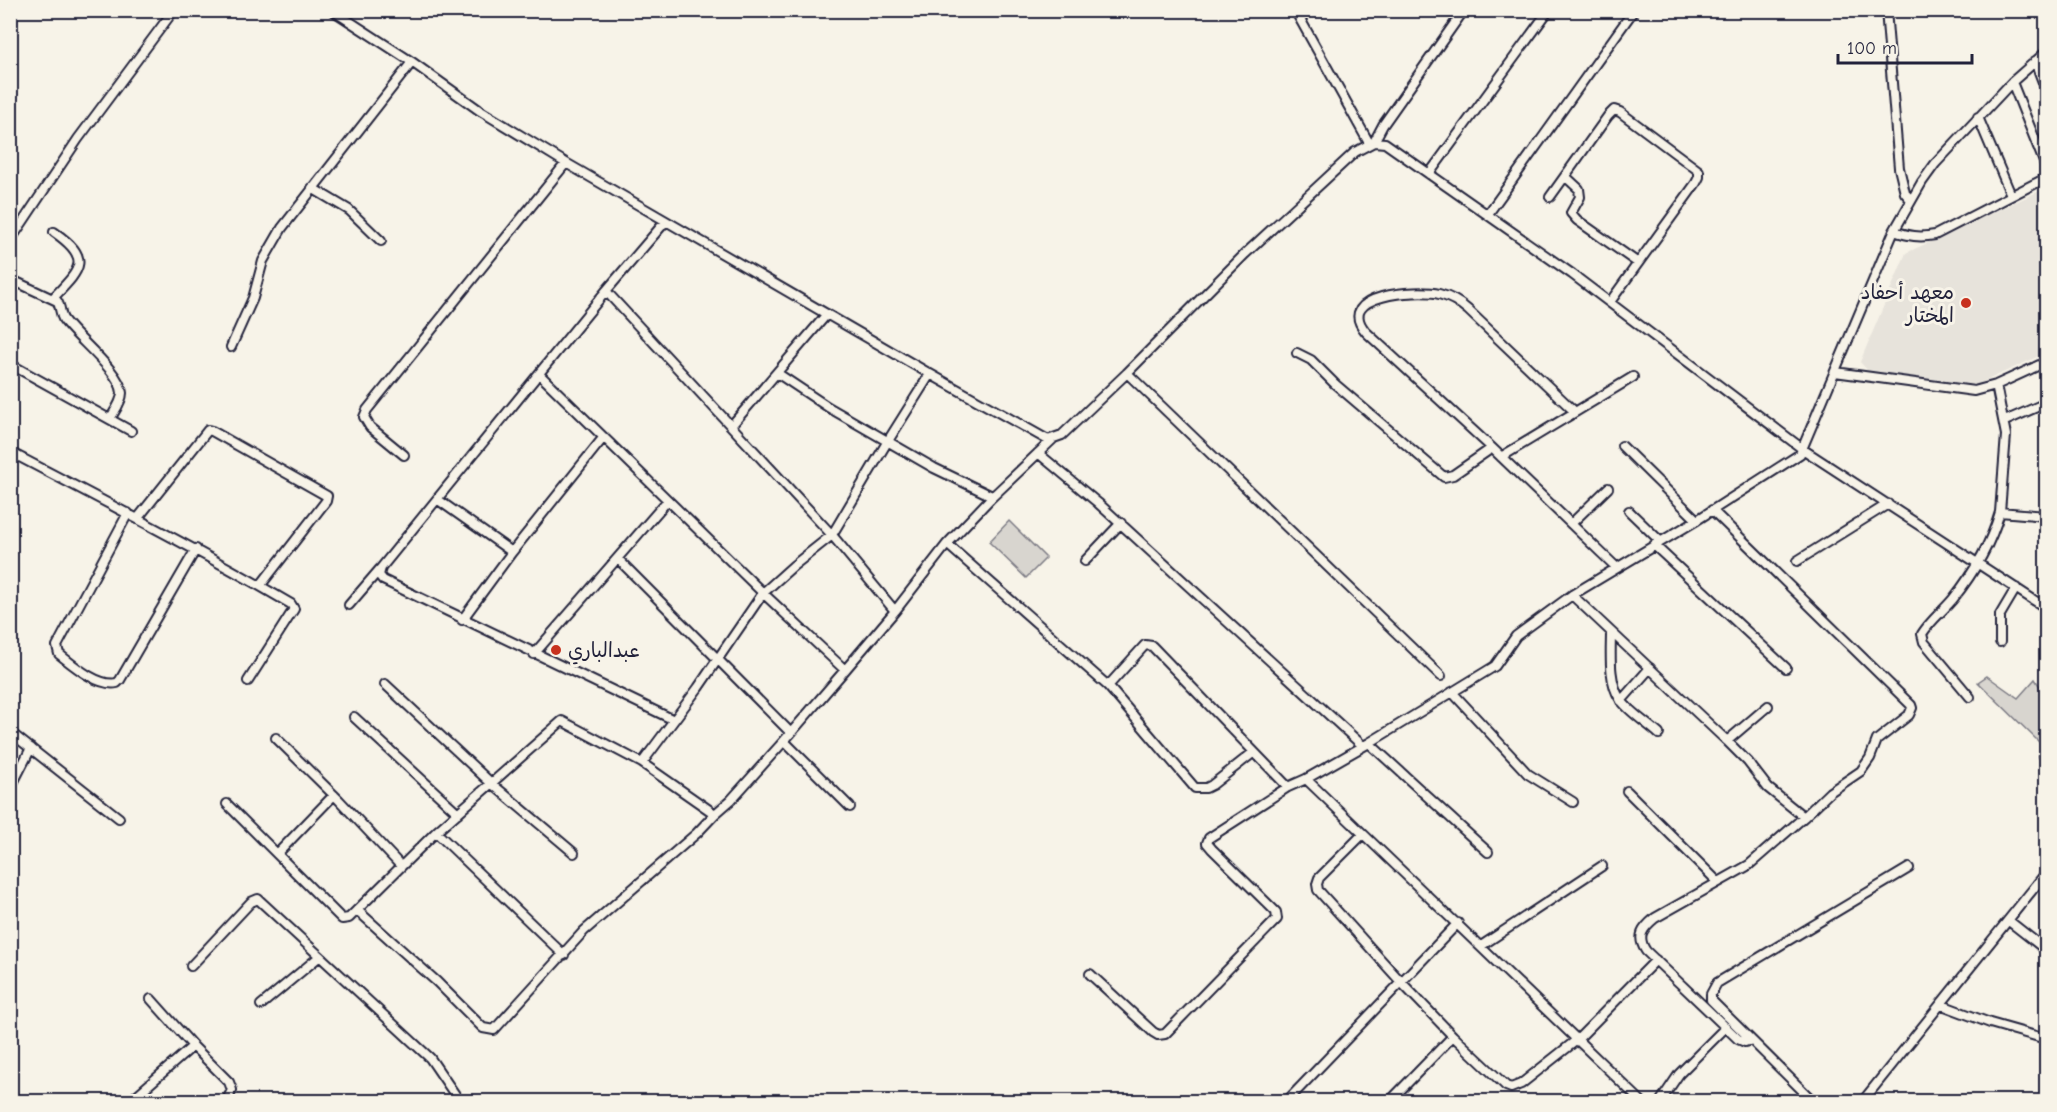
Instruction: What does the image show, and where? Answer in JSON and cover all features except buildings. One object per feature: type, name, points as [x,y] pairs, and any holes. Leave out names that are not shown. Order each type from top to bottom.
[{"type":"street","points":[[10,241],[78,139],[174,10]]},
{"type":"street","points":[[332,10],[412,62],[479,110],[566,163],[665,222],[1048,440],[1062,435],[1245,254],[1355,152],[1371,142],[1464,10]]},
{"type":"street","points":[[1294,10],[1371,142]]},
{"type":"street","points":[[1429,174],[1549,10]]},
{"type":"street","points":[[1488,214],[1634,10]]},
{"type":"street","points":[[1886,10],[1899,168],[1905,194],[1911,200]]},
{"type":"street","points":[[1090,974],[1153,1032],[1158,1035],[1165,1034],[1277,919],[1276,912],[1207,843],[1215,832],[1495,666],[1516,636],[1572,595],[1795,459],[1804,450],[1894,231],[1928,172],[2012,82],[2046,52]]},
{"type":"street","points":[[2035,61],[2046,90]]},
{"type":"street","points":[[231,347],[253,298],[263,261],[282,228],[412,62]]},
{"type":"street","points":[[2012,82],[2046,167]]},
{"type":"street","points":[[1550,196],[1614,110],[1620,112],[1699,171],[1696,183],[1610,302]]},
{"type":"street","points":[[1978,117],[2011,195]]},
{"type":"street","points":[[1371,142],[1385,143],[1392,147],[1610,302],[1804,450],[2046,608]]},
{"type":"street","points":[[404,455],[370,427],[364,417],[367,410],[566,163]]},
{"type":"street","points":[[1565,176],[1579,189],[1580,197],[1571,213],[1577,220],[1638,263]]},
{"type":"street","points":[[1894,231],[1909,237],[1935,235],[2046,178]]},
{"type":"street","points":[[312,188],[349,210],[381,241]]},
{"type":"street","points":[[349,605],[665,222]]},
{"type":"street","points":[[52,298],[75,276],[79,260],[78,255],[66,240],[54,232]]},
{"type":"street","points":[[10,279],[52,298],[60,305],[62,318],[85,345],[100,358],[120,385],[122,393],[120,401],[110,419]]},
{"type":"street","points":[[606,291],[832,535],[895,611]]},
{"type":"street","points":[[1575,412],[1468,309],[1454,299],[1440,294],[1413,291],[1380,297],[1368,302],[1360,311],[1360,326],[1616,567]]},
{"type":"street","points":[[731,426],[827,314]]},
{"type":"street","points":[[1297,353],[1311,360],[1344,392],[1444,477],[1453,475],[1492,448]]},
{"type":"street","points":[[1835,372],[1966,392],[1996,385],[2046,362]]},
{"type":"street","points":[[10,364],[131,431]]},
{"type":"street","points":[[777,373],[828,407],[887,441],[992,496]]},
{"type":"street","points":[[1127,373],[1441,676]]},
{"type":"street","points":[[539,374],[845,670]]},
{"type":"street","points":[[642,763],[763,593],[832,535],[887,441],[930,374]]},
{"type":"street","points":[[1501,457],[1633,377]]},
{"type":"street","points":[[1970,697],[1924,642],[1922,634],[1954,598],[1991,537],[2000,512],[2005,421],[1996,385]]},
{"type":"street","points":[[2005,421],[2046,403]]},
{"type":"street","points":[[138,519],[205,431],[212,430],[327,496],[326,501],[260,586]]},
{"type":"street","points":[[462,620],[512,552],[603,438]]},
{"type":"street","points":[[357,910],[437,982],[483,1028],[490,1031],[498,1028],[584,931],[697,833],[731,800],[895,611],[947,544],[992,496],[1053,439]]},
{"type":"street","points":[[1622,446],[1697,520]]},
{"type":"street","points":[[10,452],[196,549],[291,604],[294,609],[248,681]]},
{"type":"street","points":[[1038,453],[1121,523],[1488,852]]},
{"type":"street","points":[[1571,524],[1608,488]]},
{"type":"street","points":[[437,499],[512,552]]},
{"type":"street","points":[[534,654],[668,501]]},
{"type":"street","points":[[1797,561],[1888,504]]},
{"type":"street","points":[[1712,510],[1912,708],[1909,715],[1877,741],[1870,758],[1861,771],[1830,792],[1749,865],[1655,918],[1644,927],[1641,936],[1642,944],[1656,960],[1741,1042],[1750,1040]]},
{"type":"street","points":[[1629,511],[1657,543],[1786,668]]},
{"type":"street","points":[[2000,512],[2046,516]]},
{"type":"street","points":[[128,513],[57,646],[59,654],[93,677],[109,685],[117,683],[131,663],[196,549]]},
{"type":"street","points":[[1085,561],[1121,523]]},
{"type":"street","points":[[947,544],[1108,686],[1195,788],[1206,788],[1212,785],[1254,752]]},
{"type":"street","points":[[618,559],[791,733]]},
{"type":"street","points":[[381,568],[379,575],[383,580],[674,720]]},
{"type":"street","points":[[2000,642],[2000,615],[2016,588]]},
{"type":"street","points":[[1572,595],[1727,741],[1748,762],[1768,788],[1804,817]]},
{"type":"street","points":[[1611,632],[1616,692],[1621,701],[1659,734]]},
{"type":"street","points":[[1108,686],[1145,645],[1152,646],[1288,787]]},
{"type":"street","points":[[1621,701],[1650,668]]},
{"type":"street","points":[[385,684],[491,783],[574,853]]},
{"type":"street","points":[[1452,692],[1528,774],[1573,802]]},
{"type":"street","points":[[1727,741],[1768,706]]},
{"type":"street","points":[[354,717],[458,813]]},
{"type":"street","points":[[227,804],[342,919],[349,918],[436,832],[562,721],[642,763],[694,797],[715,814]]},
{"type":"street","points":[[10,732],[119,818]]},
{"type":"street","points":[[276,738],[401,866]]},
{"type":"street","points":[[784,741],[850,807]]},
{"type":"street","points":[[10,798],[13,783],[31,748]]},
{"type":"street","points":[[1306,779],[1642,1101]]},
{"type":"street","points":[[1627,791],[1718,882]]},
{"type":"street","points":[[277,854],[334,795]]},
{"type":"street","points":[[436,832],[564,955]]},
{"type":"street","points":[[1363,834],[1319,878],[1318,890],[1402,983],[1506,1086],[1511,1088],[1521,1084],[1578,1040],[1656,960]]},
{"type":"street","points":[[1481,946],[1602,866]]},
{"type":"street","points":[[1814,1101],[1711,1000],[1711,994],[1717,983],[1909,868]]},
{"type":"street","points":[[1862,1101],[1942,1005],[2046,873]]},
{"type":"street","points":[[191,966],[251,902],[258,899],[430,1058],[460,1101]]},
{"type":"street","points":[[2009,921],[2046,950]]},
{"type":"street","points":[[1286,1101],[1458,923]]},
{"type":"street","points":[[261,1005],[320,956]]},
{"type":"street","points":[[151,999],[229,1082],[232,1090],[226,1101]]},
{"type":"street","points":[[1942,1005],[1990,1023],[2046,1039]]},
{"type":"street","points":[[1660,1101],[1679,1074],[1726,1027]]},
{"type":"street","points":[[1389,1101],[1453,1036]]},
{"type":"street","points":[[129,1101],[193,1046]]},
{"type":"shaded area","name":"معهد أحفاد المختار","points":[[2046,188],[2046,353],[1976,385],[1868,371],[1860,362],[1906,253]]},
{"type":"shaded area","points":[[1009,521],[1046,558],[1026,578],[989,542]]},
{"type":"shaded area","points":[[1987,676],[2018,698],[2035,679],[2046,696],[2046,735],[2039,742],[1978,682]]},
{"type":"place","name":"معهد أحفاد المختار","points":[[1966,303]]},
{"type":"place","name":"عبدالباري","points":[[556,650]]}]
